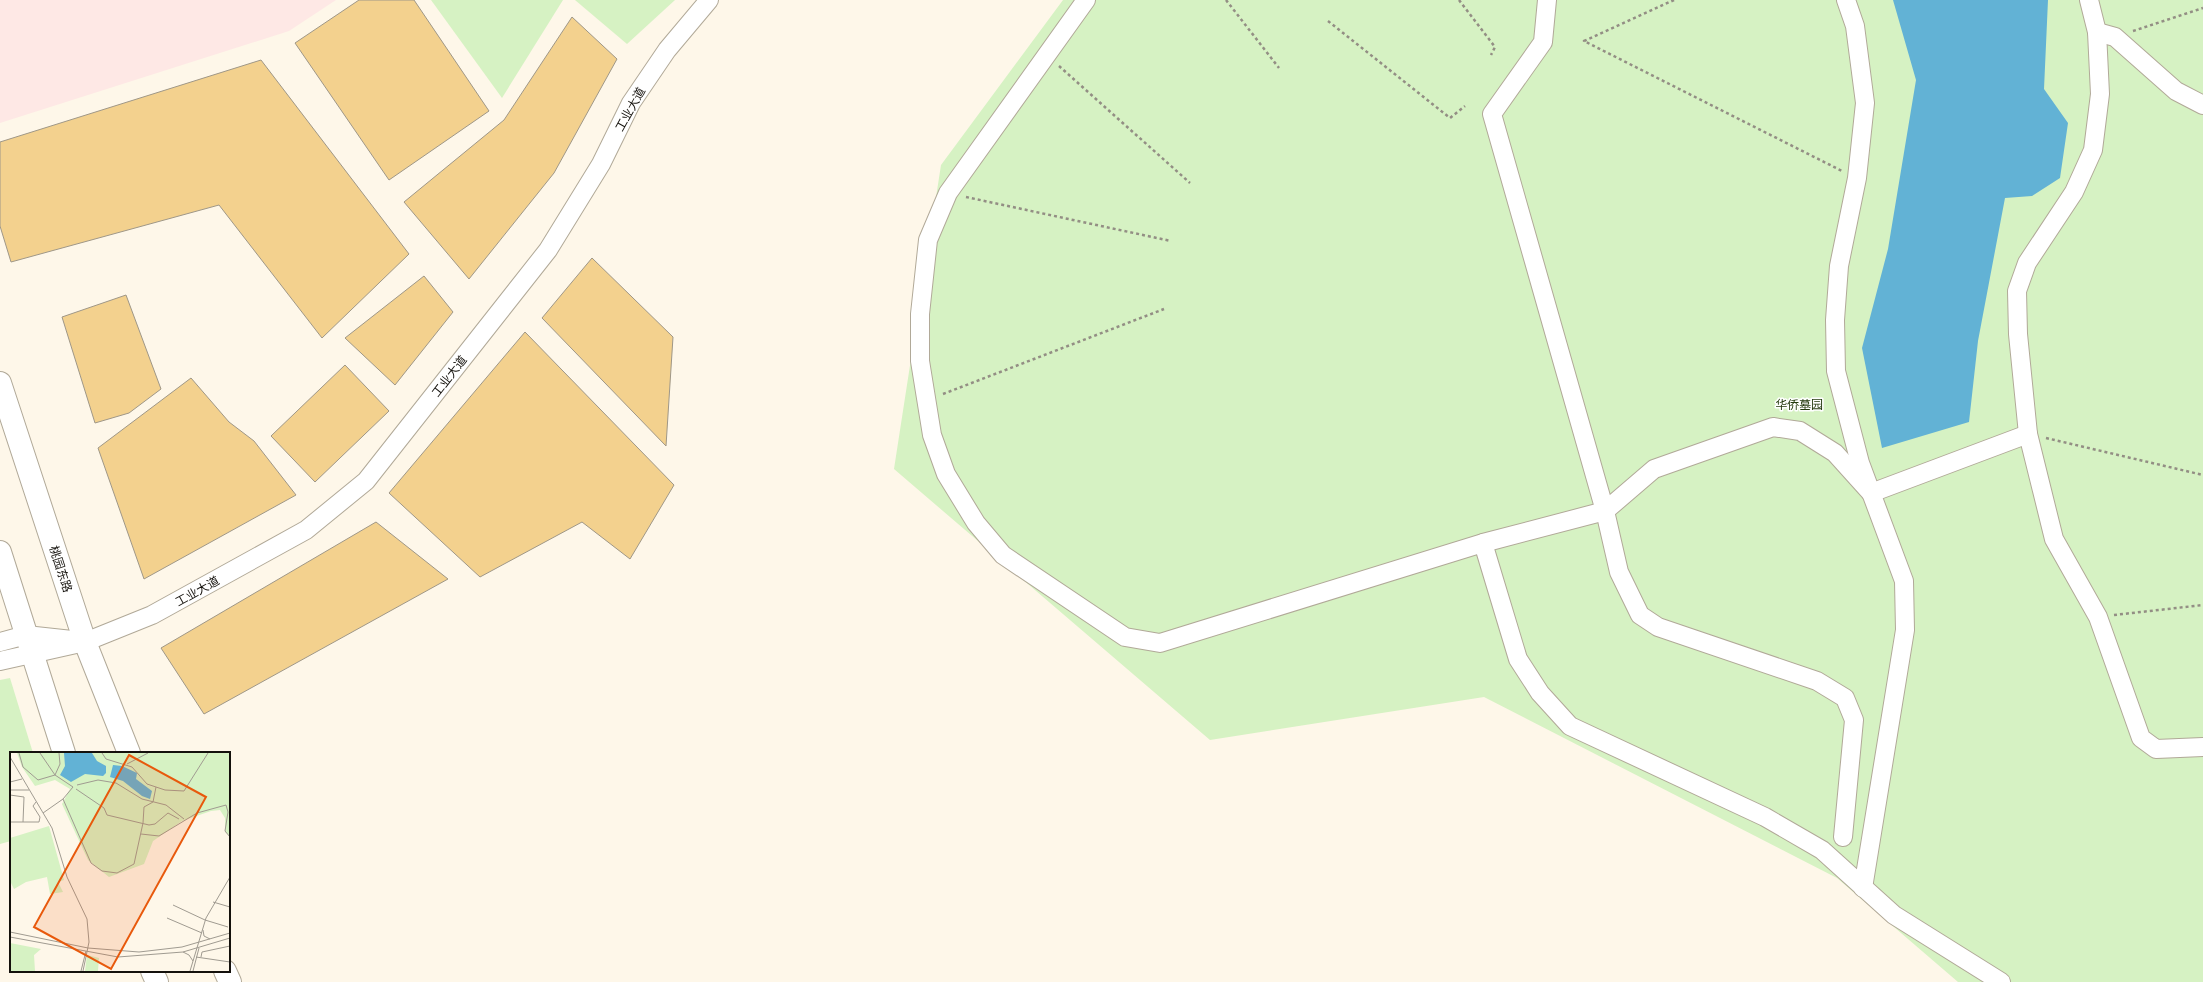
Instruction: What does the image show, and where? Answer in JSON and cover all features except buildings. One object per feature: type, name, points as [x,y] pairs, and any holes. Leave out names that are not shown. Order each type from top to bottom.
[{"type":"main road","name":"桃园东路","points":[[0,383],[85,642],[129,752]]},
{"type":"main road","points":[[0,552],[64,752]]},
{"type":"main road","points":[[152,972],[157,982]]},
{"type":"main road","points":[[225,972],[230,982]]},
{"type":"street","name":"工业大道","points":[[0,642],[30,644],[85,642],[152,615],[306,530],[366,481],[548,250],[601,164],[631,103],[667,50],[709,0]]},
{"type":"street","points":[[1086,0],[948,194],[928,240],[924,262],[920,314],[920,362],[932,435],[946,474],[976,523],[1003,555],[1125,637],[1160,643],[1483,543],[1605,511],[1654,469],[1773,427],[1800,430],[1829,450],[1871,493]]},
{"type":"street","points":[[1547,0],[1543,42],[1492,114],[1605,511],[1619,572],[1640,615],[1658,626],[1817,681],[1845,698],[1854,720],[1843,837]]},
{"type":"street","points":[[1846,0],[1855,26],[1865,103],[1857,178],[1839,266],[1835,320],[1836,371],[1860,463],[1904,581],[1905,630],[1863,888]]},
{"type":"street","points":[[2089,0],[2097,32],[2100,94],[2093,150],[2074,192],[2027,263],[2016,291],[2018,334],[2028,434],[2054,539],[2098,617],[2141,738],[2156,749],[2203,747]]},
{"type":"street","points":[[2097,32],[2115,38],[2176,91],[2203,105]]},
{"type":"street","points":[[1871,493],[2028,434]]},
{"type":"street","points":[[1483,543],[1518,659],[1540,694],[1570,726],[1765,816],[1822,850],[1894,916],[2002,982]]},
{"type":"street","name":"工业大道","points":[[0,661],[30,644]]},
{"type":"path","points":[[1226,0],[1279,68]]},
{"type":"path","points":[[1459,0],[1495,47],[1491,55]]},
{"type":"path","points":[[1674,0],[1584,41],[1857,178]]},
{"type":"path","points":[[2115,38],[2203,8]]},
{"type":"path","points":[[1328,21],[1450,118],[1465,106]]},
{"type":"path","points":[[1046,55],[1190,183]]},
{"type":"path","points":[[948,194],[1171,241]]},
{"type":"path","points":[[927,401],[1164,309]]},
{"type":"path","points":[[2028,434],[2203,475]]},
{"type":"path","points":[[2098,617],[2203,605]]},
{"type":"shaded area","points":[[0,0],[336,0],[289,31],[0,123]]},
{"type":"green space","points":[[431,0],[563,0],[502,98]]},
{"type":"green space","points":[[575,0],[675,0],[627,44]]},
{"type":"green space","name":"华侨墓园","points":[[1063,0],[2203,0],[2203,982],[1958,982],[1837,878],[1484,697],[1210,740],[894,469],[941,165]]},
{"type":"green space","points":[[10,678],[33,752],[10,752],[10,841],[0,844],[0,680]]},
{"type":"water","points":[[1893,0],[2048,0],[2044,89],[2068,123],[2060,178],[2032,196],[2005,198],[1978,341],[1969,422],[1882,448],[1862,348],[1888,249],[1916,80]]}]
